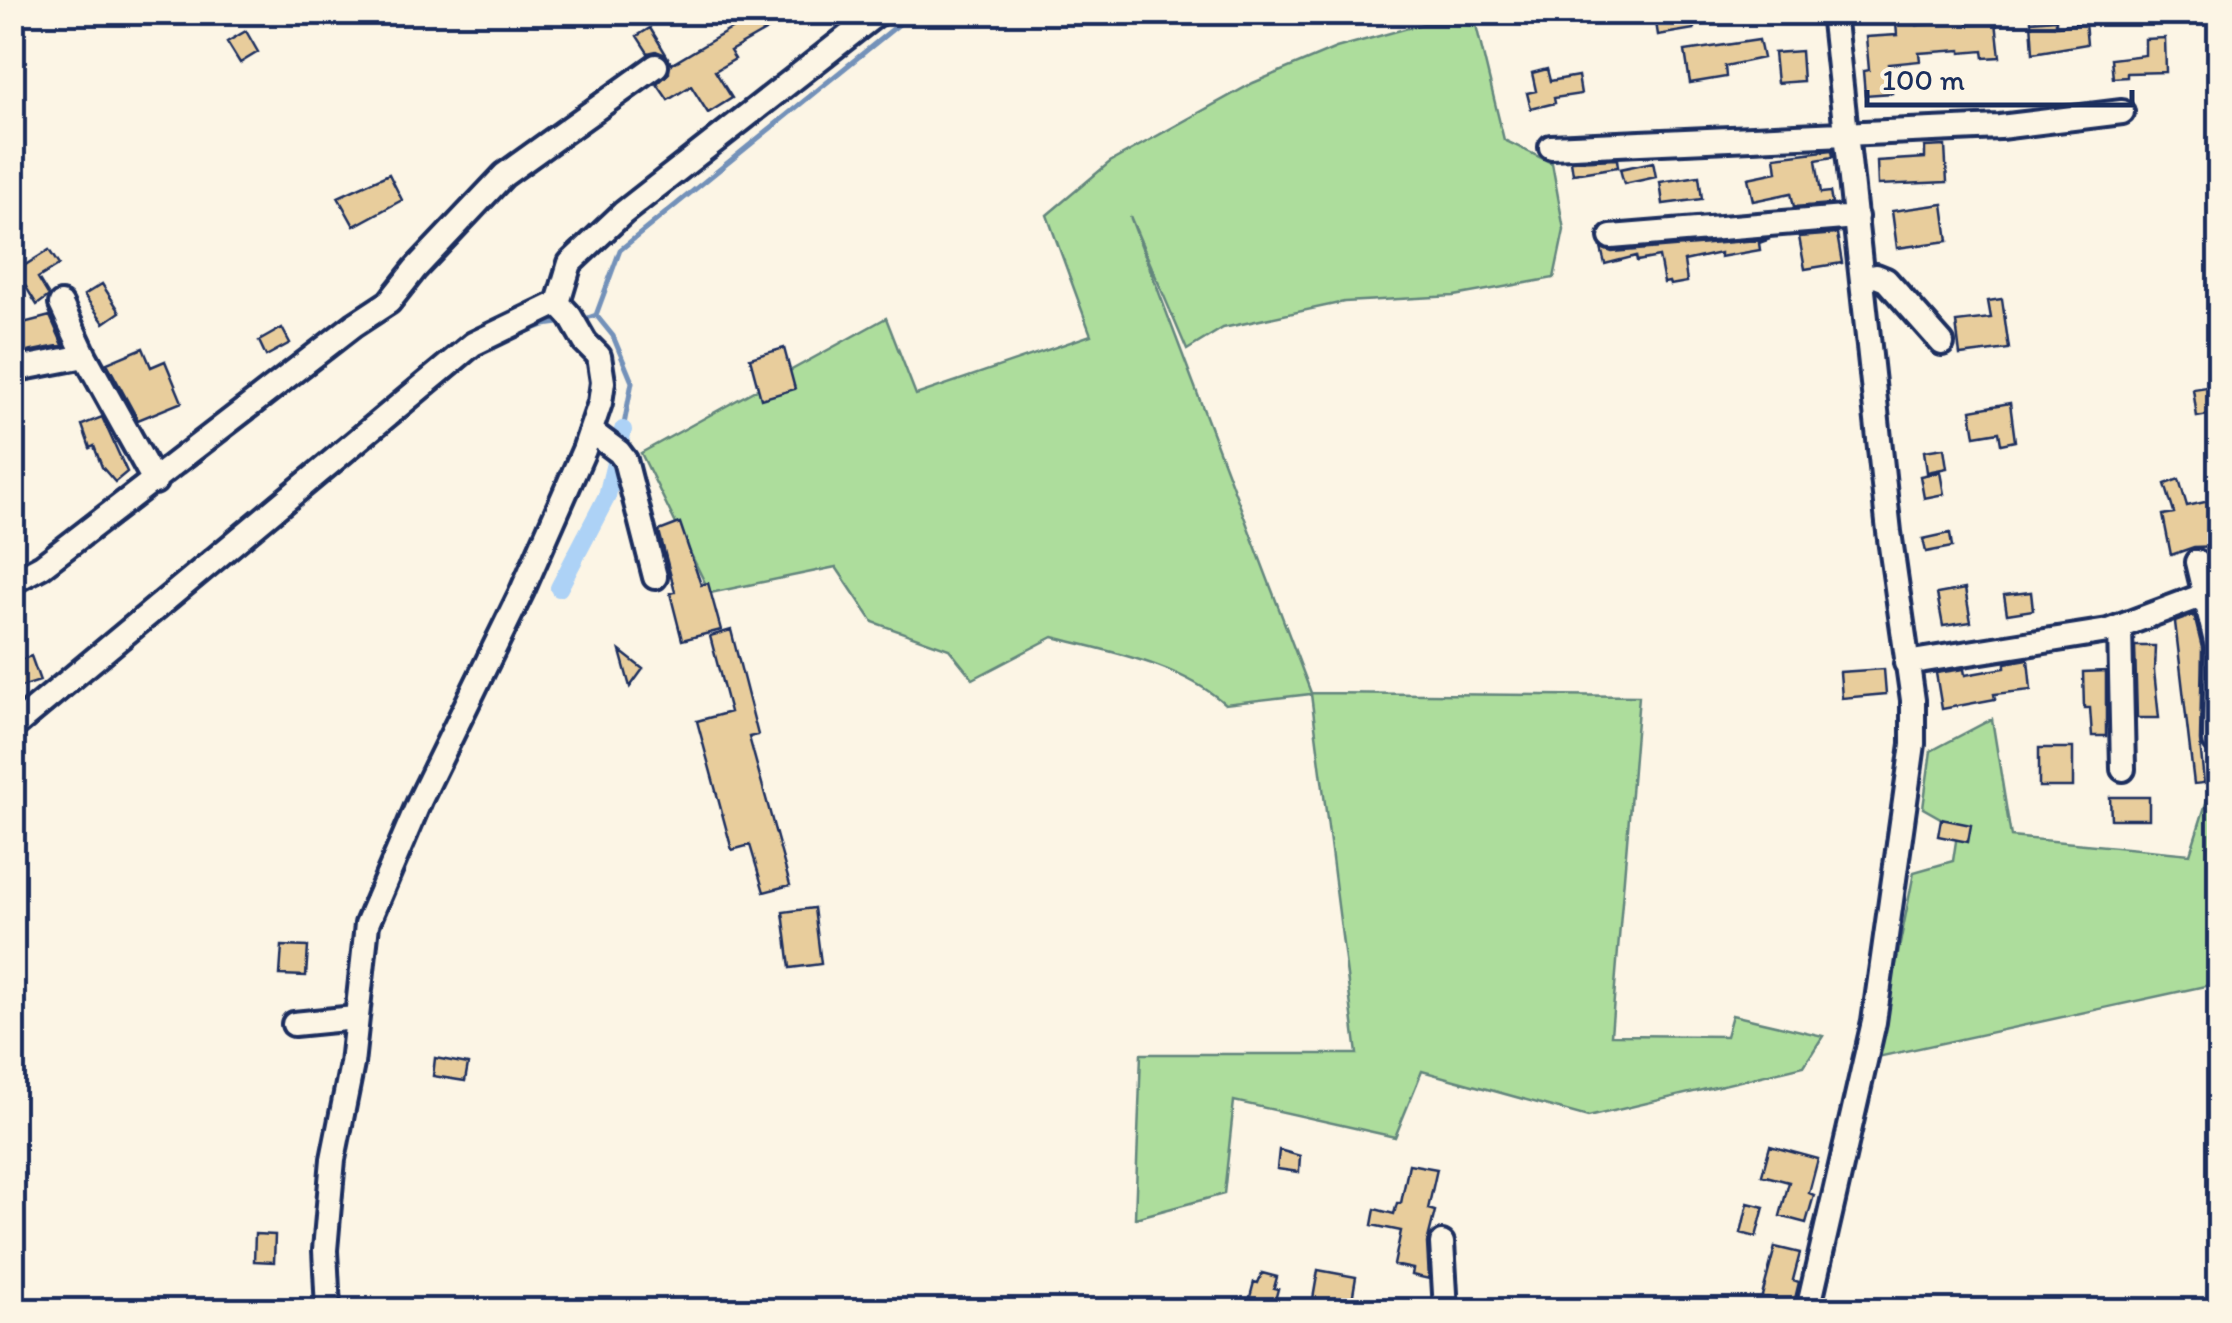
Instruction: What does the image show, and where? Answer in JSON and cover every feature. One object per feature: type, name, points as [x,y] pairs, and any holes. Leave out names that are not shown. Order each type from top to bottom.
[{"type":"street","points":[[328,1310],[325,1250],[333,1159],[352,1064],[367,924],[420,800],[594,433],[603,382],[599,356],[584,342],[564,310],[570,263],[623,213],[879,12]]},
{"type":"street","points":[[1808,1310],[1877,1005],[1913,744],[1913,700],[1890,532],[1834,12]]},
{"type":"street","points":[[12,582],[42,566],[389,302],[504,175],[656,66]]},
{"type":"street","points":[[1551,147],[2000,127],[2122,112]]},
{"type":"street","points":[[1611,237],[1856,217]]},
{"type":"street","points":[[1864,278],[1876,276],[1886,280],[1942,343]]},
{"type":"street","points":[[61,304],[85,356],[155,482]]},
{"type":"street","points":[[12,728],[473,344],[564,310]]},
{"type":"street","points":[[12,370],[85,356]]},
{"type":"street","points":[[594,433],[624,460],[656,577]]},
{"type":"street","points":[[2197,562],[2213,592],[2217,646],[2215,740]]},
{"type":"street","points":[[1906,663],[2074,638],[2120,627],[2213,592]]},
{"type":"street","points":[[2120,627],[2123,769]]},
{"type":"street","points":[[294,1024],[356,1018]]},
{"type":"street","points":[[1442,1243],[1446,1310]]},
{"type":"green space","points":[[1426,23],[1476,25],[1504,140],[1552,163],[1564,230],[1554,278],[1454,296],[1344,302],[1223,328],[1187,350],[1130,216],[1311,693],[1639,696],[1611,1035],[1726,1036],[1732,1015],[1823,1036],[1804,1066],[1588,1117],[1422,1071],[1395,1137],[1234,1101],[1224,1194],[1135,1218],[1141,1054],[1357,1054],[1311,694],[1225,704],[1166,669],[1053,637],[973,679],[949,649],[873,622],[836,567],[710,593],[641,453],[886,318],[916,395],[1091,335],[1047,215],[1110,162],[1253,83],[1336,48]]},
{"type":"green space","points":[[1992,719],[2011,837],[2190,854],[2219,762],[2219,983],[1878,1057],[1914,872],[1953,861],[1958,828],[1923,808],[1931,751]]},
{"type":"building","points":[[764,12],[772,27],[730,51],[735,59],[715,71],[732,98],[708,113],[691,86],[668,100],[657,84],[669,73],[669,60],[672,64]]},
{"type":"building","points":[[1692,12],[1694,29],[1658,35],[1655,16]]},
{"type":"building","points":[[2056,19],[2056,26],[2085,23],[2087,44],[2033,53],[2031,21]]},
{"type":"building","points":[[1968,20],[1968,25],[1996,22],[2000,57],[1984,58],[1983,51],[1919,53],[1920,61],[1889,64],[1892,93],[1865,95],[1863,71],[1869,70],[1866,37],[1897,35],[1896,23]]},
{"type":"building","points":[[650,28],[667,56],[656,51],[648,53],[637,36]]},
{"type":"building","points":[[246,31],[258,52],[240,63],[227,42]]},
{"type":"building","points":[[2165,38],[2166,72],[2127,73],[2127,77],[2113,78],[2111,59],[2145,55],[2145,39]]},
{"type":"building","points":[[1759,40],[1763,58],[1725,66],[1726,77],[1690,83],[1685,51]]},
{"type":"building","points":[[1801,51],[1803,81],[1777,83],[1774,53]]},
{"type":"building","points":[[1547,69],[1550,81],[1578,76],[1581,94],[1554,98],[1555,103],[1531,109],[1527,93],[1536,91],[1532,73]]},
{"type":"building","points":[[1945,146],[1947,182],[1878,185],[1877,161],[1925,158],[1925,147]]},
{"type":"building","points":[[1832,150],[1833,157],[1816,160],[1821,193],[1830,192],[1832,204],[1794,207],[1791,193],[1753,201],[1748,178],[1777,172],[1775,157]]},
{"type":"building","points":[[1617,159],[1618,167],[1573,174],[1571,161]]},
{"type":"building","points":[[1653,162],[1656,177],[1624,184],[1620,169]]},
{"type":"building","points":[[389,174],[402,200],[354,226],[338,197]]},
{"type":"building","points":[[1699,176],[1702,199],[1663,204],[1660,182]]},
{"type":"building","points":[[1943,204],[1948,241],[1897,248],[1892,211]]},
{"type":"building","points":[[1837,234],[1842,263],[1805,269],[1799,237]]},
{"type":"building","points":[[1770,239],[1759,243],[1760,250],[1684,261],[1687,282],[1670,285],[1664,283],[1659,257],[1637,261],[1636,256],[1605,264],[1601,248],[1612,252]]},
{"type":"building","points":[[49,250],[59,265],[38,278],[49,296],[37,305],[16,271]]},
{"type":"building","points":[[102,284],[120,312],[104,323],[84,295]]},
{"type":"building","points":[[2002,299],[2009,349],[1960,355],[1956,322],[1991,318],[1988,301]]},
{"type":"building","points":[[50,316],[63,345],[12,355],[12,326]]},
{"type":"building","points":[[282,328],[290,343],[266,356],[259,341]]},
{"type":"building","points":[[143,348],[151,367],[165,361],[182,402],[138,420],[107,363]]},
{"type":"building","points":[[784,348],[795,389],[761,399],[750,358]]},
{"type":"building","points":[[2220,385],[2220,413],[2197,417],[2193,389]]},
{"type":"building","points":[[2010,403],[2015,441],[2001,444],[1999,432],[1975,436],[1971,410]]},
{"type":"building","points":[[102,417],[127,472],[115,482],[102,467],[94,446],[90,448],[82,425]]},
{"type":"building","points":[[1944,448],[1947,468],[1927,472],[1924,451]]},
{"type":"building","points":[[1940,472],[1944,494],[1924,498],[1920,476]]},
{"type":"building","points":[[2179,479],[2187,506],[2214,500],[2220,546],[2194,547],[2171,555],[2163,515],[2174,513],[2165,484]]},
{"type":"building","points":[[680,523],[701,585],[708,583],[721,630],[682,640],[670,593],[675,592],[659,531]]},
{"type":"building","points":[[1950,533],[1952,547],[1926,552],[1923,539]]},
{"type":"building","points":[[1965,589],[1971,622],[1943,626],[1937,594]]},
{"type":"building","points":[[2031,592],[2033,610],[2007,614],[2004,595]]},
{"type":"building","points":[[2194,615],[2202,648],[2200,741],[2204,783],[2194,784],[2175,622]]},
{"type":"building","points":[[731,630],[758,735],[749,737],[790,885],[764,892],[750,845],[732,850],[697,721],[730,712],[710,636]]},
{"type":"building","points":[[2135,646],[2155,646],[2159,718],[2137,718]]},
{"type":"building","points":[[620,651],[643,669],[630,687]]},
{"type":"building","points":[[31,656],[40,681],[18,688],[12,663]]},
{"type":"building","points":[[2028,659],[2031,690],[1994,694],[1995,699],[1942,709],[1936,673],[1964,669],[1965,675],[2005,668],[2005,663]]},
{"type":"building","points":[[1884,669],[1886,694],[1842,698],[1840,672]]},
{"type":"building","points":[[2106,671],[2106,736],[2092,736],[2090,708],[2084,708],[2083,672]]},
{"type":"building","points":[[2039,748],[2073,748],[2073,787],[2039,787]]},
{"type":"building","points":[[2110,797],[2149,797],[2149,819],[2111,819]]},
{"type":"building","points":[[1941,819],[1971,825],[1968,842],[1938,836]]},
{"type":"building","points":[[814,908],[821,964],[790,968],[783,912]]},
{"type":"building","points":[[282,946],[308,947],[306,976],[280,975]]},
{"type":"building","points":[[435,1058],[468,1064],[465,1081],[433,1076]]},
{"type":"building","points":[[1770,1146],[1818,1159],[1806,1223],[1780,1216],[1789,1182],[1762,1175]]},
{"type":"building","points":[[1279,1150],[1300,1156],[1299,1172],[1277,1169]]},
{"type":"building","points":[[1409,1164],[1437,1169],[1428,1209],[1435,1211],[1427,1243],[1429,1279],[1412,1275],[1413,1269],[1394,1265],[1401,1231],[1372,1225],[1375,1209],[1394,1214],[1397,1203],[1401,1203]]},
{"type":"building","points":[[1748,1203],[1764,1207],[1756,1237],[1741,1233]]},
{"type":"building","points":[[255,1234],[275,1235],[274,1262],[254,1261]]},
{"type":"building","points":[[1775,1247],[1800,1253],[1793,1280],[1799,1282],[1794,1303],[1762,1296]]},
{"type":"building","points":[[1318,1270],[1356,1277],[1351,1306],[1313,1299]]},
{"type":"building","points":[[1262,1273],[1277,1277],[1273,1308],[1249,1301],[1254,1282],[1258,1283]]},
{"type":"waterway","points":[[623,430],[632,382],[613,336],[596,315],[620,250],[914,12]]},
{"type":"waterway","points":[[582,320],[596,315]]},
{"type":"waterway","points":[[510,338],[544,325],[566,322]]},
{"type":"waterway","points":[[559,588],[607,496],[623,430]]}]
